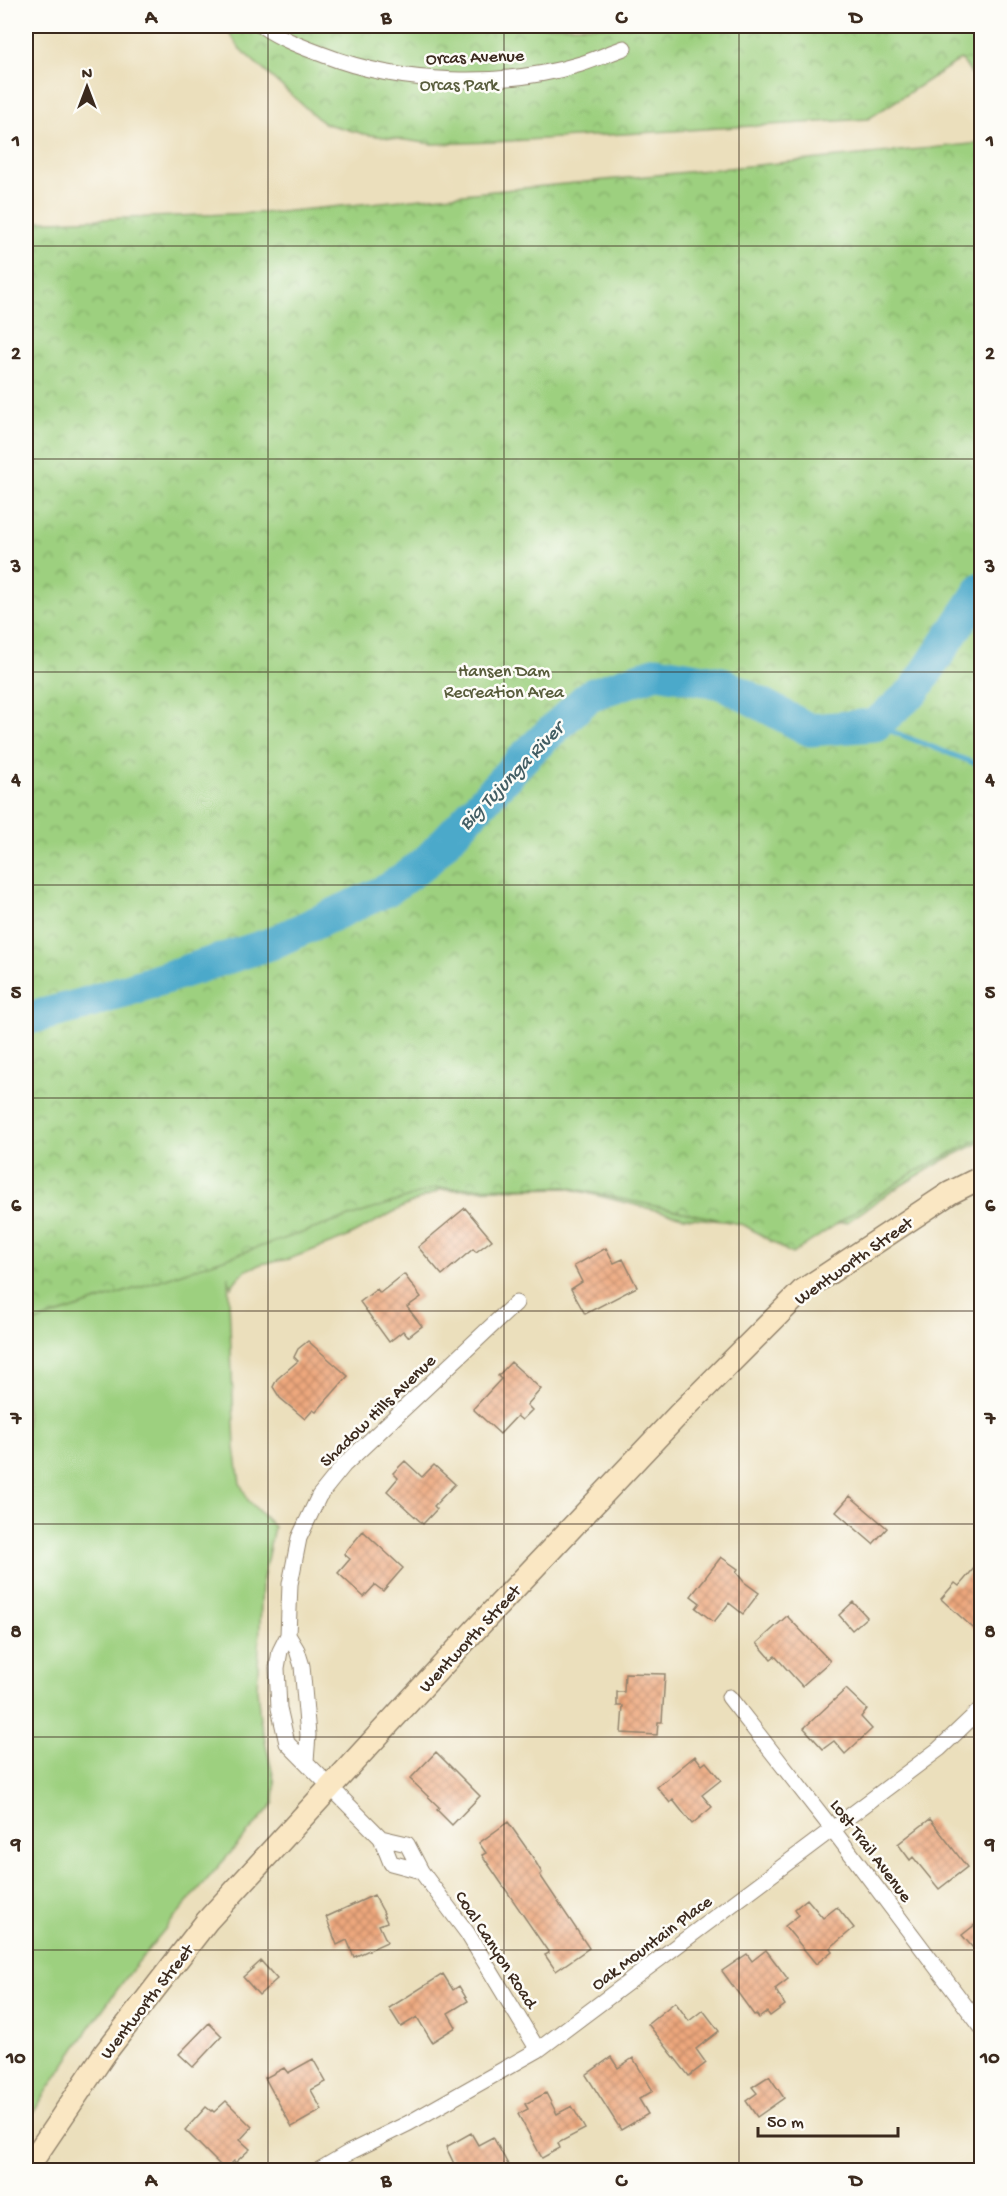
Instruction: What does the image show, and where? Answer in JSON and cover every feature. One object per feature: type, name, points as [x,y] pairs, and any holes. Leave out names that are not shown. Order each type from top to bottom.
[{"type":"main road","name":"Wentworth Street","points":[[26,2170],[105,2053],[207,1921],[679,1414],[802,1292],[950,1193],[981,1177]]},
{"type":"street","name":"Orcas Avenue","points":[[262,26],[297,45],[340,62],[396,75],[433,80],[495,78],[549,71],[581,64],[624,48]]},
{"type":"street","name":"Shadow Hills Avenue","points":[[331,1786],[287,1743],[279,1708],[277,1668],[280,1651],[288,1635],[290,1584],[299,1538],[319,1496],[345,1465],[516,1303]]},
{"type":"street","name":"Shadow Hills Avenue","points":[[288,1635],[297,1650],[302,1666],[308,1735],[306,1761]]},
{"type":"street","points":[[278,1691],[283,1684],[290,1682],[298,1683],[303,1689]]},
{"type":"street","name":"Lost Trail Avenue","points":[[729,1697],[833,1830],[981,2028]]},
{"type":"street","name":"Oak Mountain Place","points":[[319,2170],[409,2123],[538,2050],[939,1749],[981,1708]]},
{"type":"street","name":"Coal Canyon Road","points":[[331,1786],[381,1838],[391,1863],[421,1871]]},
{"type":"street","name":"Coal Canyon Road","points":[[381,1838],[407,1844],[421,1871],[468,1934],[538,2050]]},
{"type":"green space","name":"Orcas Park","points":[[225,26],[981,26],[981,87],[961,59],[868,119],[432,144],[364,134],[323,123],[240,49]]},
{"type":"green space","name":"Hansen Dam Recreation Area","points":[[981,143],[981,1138],[911,1174],[792,1254],[744,1225],[566,1187],[436,1188],[26,1325],[26,222],[280,212]]},
{"type":"green space","points":[[981,1074],[981,1142],[946,1159],[895,1189],[847,1222],[742,1223],[683,1217],[567,1188],[440,1190],[345,1238],[289,1259],[261,1264],[247,1270],[231,1287],[228,1276],[235,1448],[240,1483],[248,1500],[274,1527],[262,1583],[257,1689],[260,1719],[275,1784],[274,1803],[129,1974],[76,2048],[26,2124],[26,1222]]},
{"type":"building","points":[[465,1208],[492,1240],[476,1252],[473,1249],[442,1275],[418,1247]]},
{"type":"building","points":[[606,1248],[614,1263],[623,1259],[637,1287],[585,1314],[571,1289],[582,1282],[574,1266]]},
{"type":"building","points":[[404,1274],[421,1297],[407,1307],[422,1326],[408,1337],[403,1331],[389,1342],[360,1302],[377,1289],[380,1293]]},
{"type":"building","points":[[308,1341],[348,1376],[316,1412],[313,1410],[305,1419],[280,1398],[273,1387],[277,1379],[298,1361],[294,1357],[298,1349]]},
{"type":"building","points":[[511,1362],[541,1389],[527,1405],[532,1410],[522,1420],[517,1416],[500,1434],[473,1409],[501,1379],[498,1376]]},
{"type":"building","points":[[405,1461],[422,1477],[434,1465],[455,1484],[434,1506],[437,1509],[423,1524],[387,1491],[398,1478],[393,1473]]},
{"type":"building","points":[[850,1496],[887,1528],[873,1544],[836,1512]]},
{"type":"building","points":[[363,1531],[403,1568],[383,1591],[375,1585],[364,1597],[338,1573],[350,1559],[344,1554]]},
{"type":"building","points":[[721,1557],[738,1569],[736,1572],[744,1582],[759,1593],[743,1614],[729,1603],[714,1622],[696,1608],[700,1603],[691,1596]]},
{"type":"building","points":[[981,1560],[981,1635],[941,1599],[955,1583],[959,1586]]},
{"type":"building","points":[[853,1602],[867,1617],[852,1630],[839,1615]]},
{"type":"building","points":[[787,1616],[830,1661],[802,1686],[775,1656],[771,1659],[757,1643]]},
{"type":"building","points":[[625,1673],[665,1674],[662,1722],[658,1722],[657,1735],[621,1733],[623,1706],[617,1706],[617,1692],[624,1692]]},
{"type":"building","points":[[846,1689],[867,1709],[861,1717],[872,1729],[845,1754],[834,1741],[823,1749],[804,1728]]},
{"type":"building","points":[[436,1752],[480,1796],[452,1825],[437,1810],[439,1807],[410,1779]]},
{"type":"building","points":[[695,1756],[702,1765],[706,1762],[721,1780],[702,1795],[712,1807],[692,1824],[673,1800],[670,1803],[657,1787]]},
{"type":"building","points":[[930,1819],[967,1867],[939,1889],[913,1857],[910,1860],[898,1844]]},
{"type":"building","points":[[508,1822],[532,1856],[542,1873],[540,1875],[589,1948],[556,1971],[545,1955],[549,1953],[482,1855],[486,1853],[479,1843]]},
{"type":"building","points":[[374,1895],[387,1922],[379,1925],[387,1942],[354,1957],[347,1940],[337,1945],[326,1917]]},
{"type":"building","points":[[807,1899],[823,1918],[837,1907],[854,1928],[830,1948],[832,1951],[816,1964],[785,1926],[799,1915],[795,1909]]},
{"type":"building","points":[[981,1920],[981,1941],[973,1948],[962,1935]]},
{"type":"building","points":[[766,1950],[788,1979],[775,1989],[785,2005],[770,2016],[767,2012],[759,2018],[756,2014],[754,2015],[722,1971],[747,1954],[752,1961]]},
{"type":"building","points":[[261,1961],[277,1979],[259,1995],[243,1977]]},
{"type":"building","points":[[443,1974],[453,1990],[459,1986],[468,2001],[448,2013],[456,2027],[432,2042],[417,2017],[401,2027],[389,2008]]},
{"type":"building","points":[[675,2002],[689,2021],[703,2010],[719,2031],[696,2049],[706,2063],[689,2076],[648,2024]]},
{"type":"building","points":[[209,2023],[222,2036],[193,2067],[179,2054]]},
{"type":"building","points":[[611,2057],[618,2068],[633,2058],[653,2091],[639,2099],[648,2114],[621,2130],[586,2075]]},
{"type":"building","points":[[313,2059],[326,2082],[311,2090],[322,2110],[292,2127],[265,2078],[284,2068],[288,2073]]},
{"type":"building","points":[[769,2076],[784,2098],[757,2117],[746,2101],[757,2093],[752,2087]]},
{"type":"building","points":[[546,2093],[557,2114],[572,2106],[585,2129],[558,2143],[560,2148],[542,2158],[518,2114],[528,2109],[525,2104]]},
{"type":"building","points":[[226,2101],[252,2127],[240,2140],[250,2149],[225,2170],[185,2130],[206,2107],[214,2112]]},
{"type":"building","points":[[471,2133],[478,2145],[493,2137],[511,2170],[457,2170],[446,2147]]},
{"type":"waterway","name":"Big Tujunga River","points":[[26,1019],[81,1005],[270,944],[389,889],[427,861],[526,755],[590,695],[657,672],[722,683],[810,730],[875,725],[914,691],[982,588]]},
{"type":"waterway","points":[[875,725],[982,766]]}]
